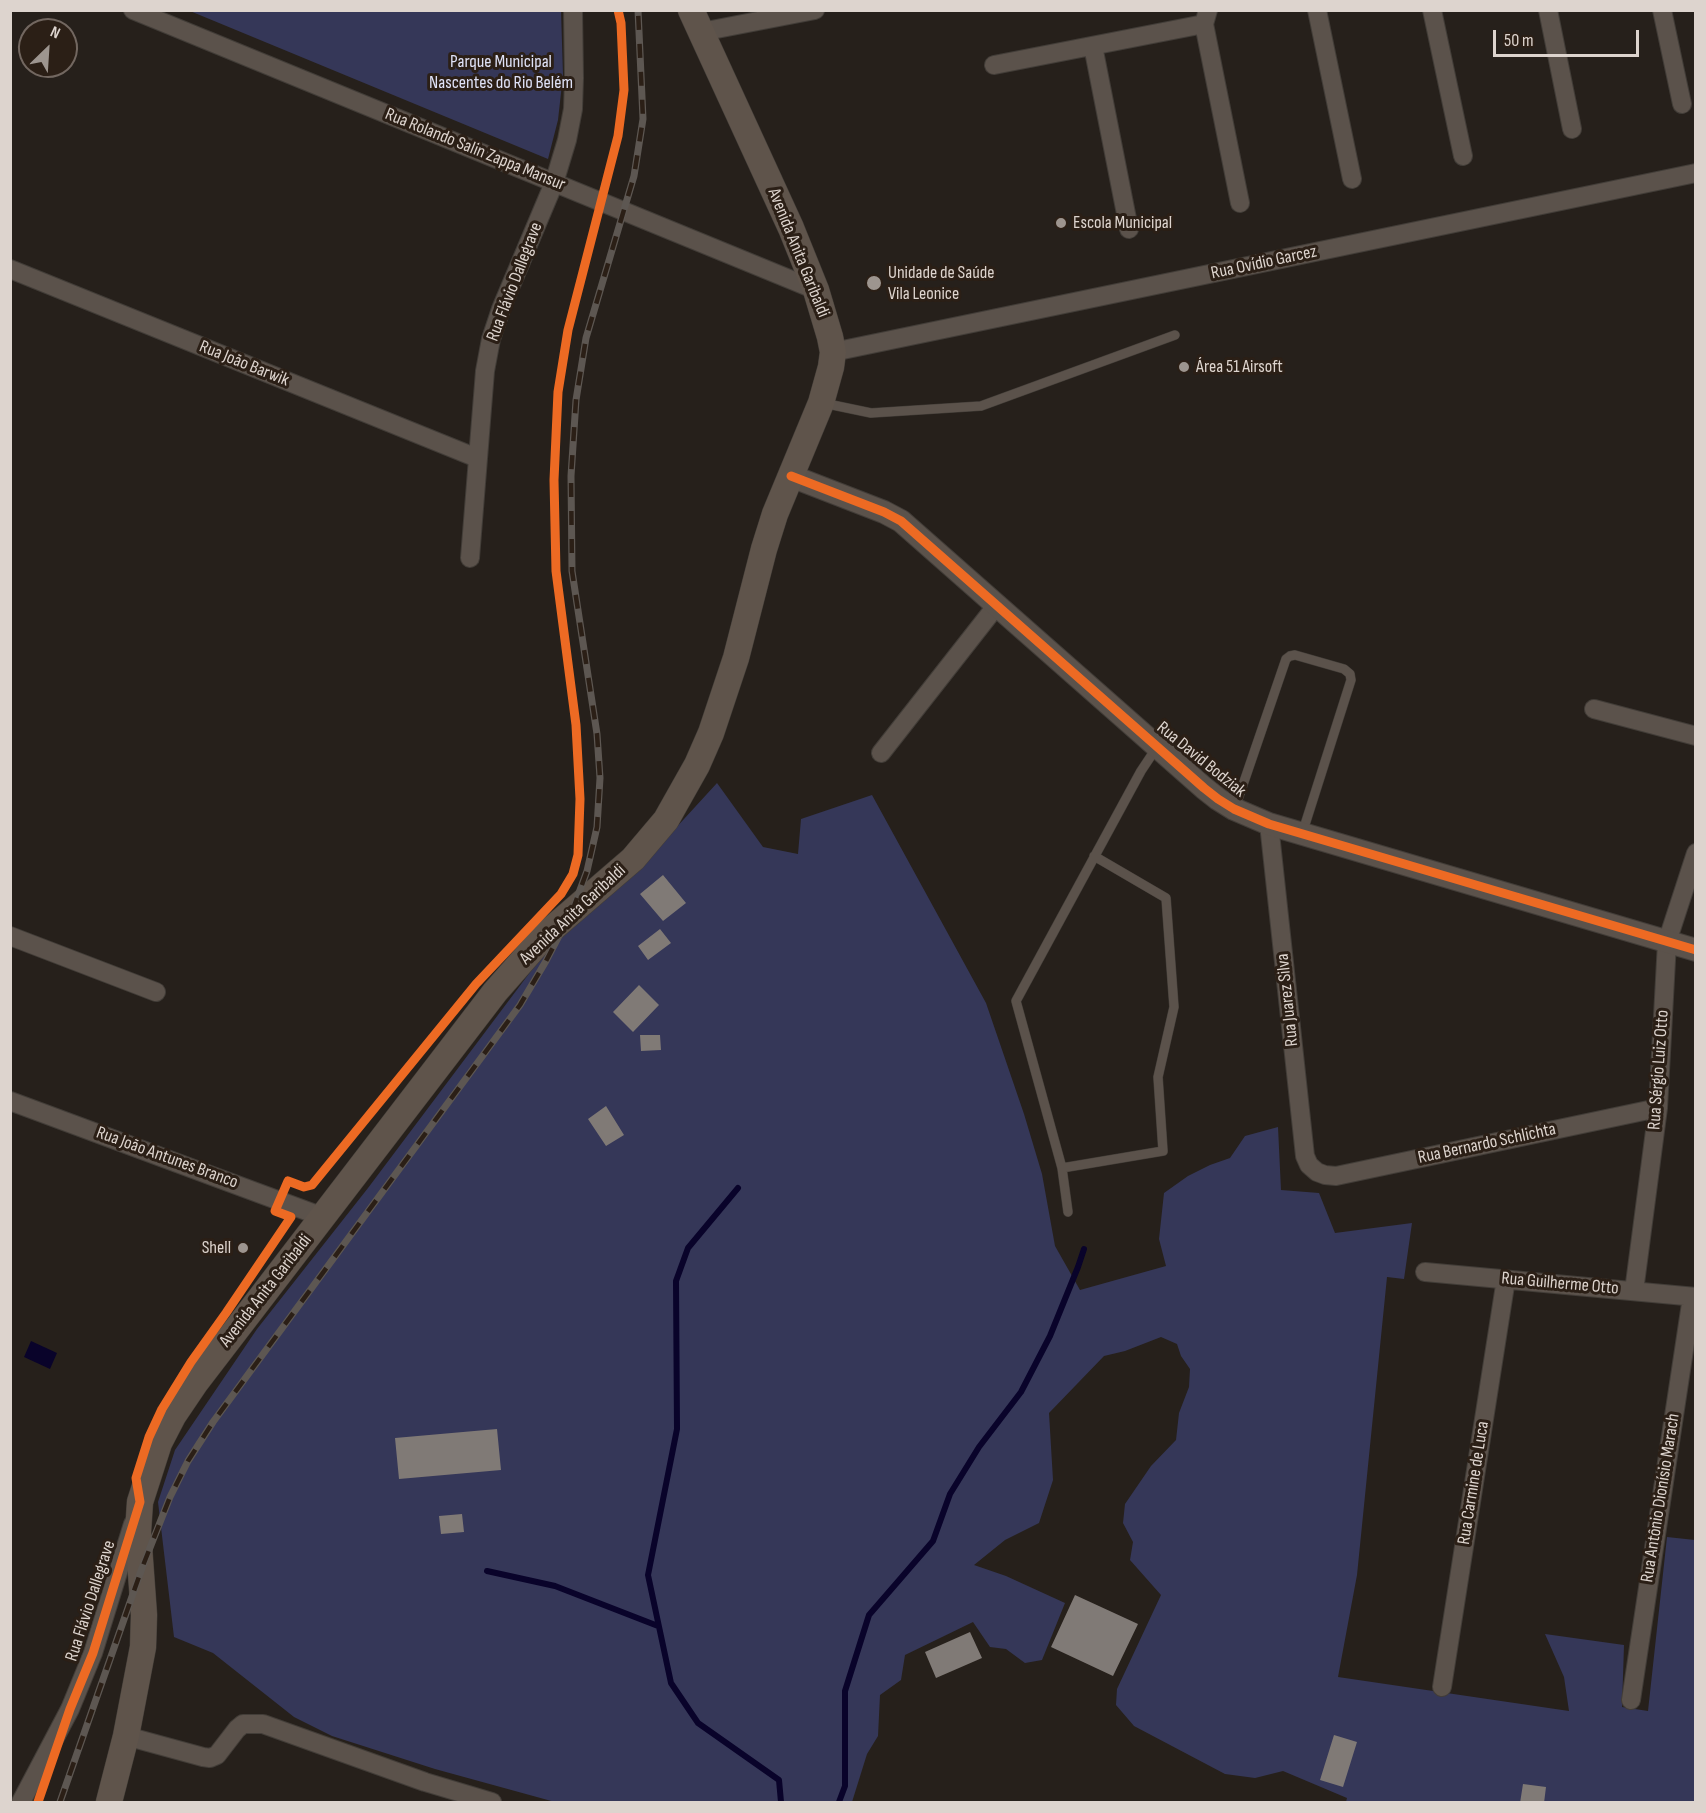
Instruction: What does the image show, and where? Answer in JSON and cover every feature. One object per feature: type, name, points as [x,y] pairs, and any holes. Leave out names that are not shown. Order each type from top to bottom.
[{"type":"main road","name":"Avenida Anita Garibaldi","points":[[109,1803],[126,1736],[143,1647],[144,1614],[138,1532],[140,1502],[159,1443],[173,1416],[196,1382],[488,1000],[525,957],[573,909],[633,859],[666,820],[697,765],[724,697],[775,514],[820,403],[833,352],[816,290],[791,228],[696,21]]},
{"type":"street","name":"Rua Rolando Salin Zappa Mansur","points":[[133,10],[816,290]]},
{"type":"street","name":"Rua Flávio Dallegrave","points":[[470,558],[485,371],[491,339],[501,309],[554,183],[567,140],[573,109],[573,10]]},
{"type":"street","points":[[696,21],[815,10]]},
{"type":"street","points":[[1317,10],[1352,179]]},
{"type":"street","points":[[1432,10],[1463,156]]},
{"type":"street","points":[[1548,10],[1572,129]]},
{"type":"street","points":[[1662,10],[1682,104]]},
{"type":"street","points":[[994,66],[1093,46],[1206,17],[1240,203]]},
{"type":"street","points":[[1093,46],[1129,229]]},
{"type":"street","name":"Rua Ovídio Garcez","points":[[833,352],[1695,173]]},
{"type":"street","name":"Rua João Barwik","points":[[10,269],[477,458]]},
{"type":"street","name":"Rua David Bodziak","points":[[791,476],[884,512],[901,521],[1157,747],[1218,799],[1234,809],[1269,825],[1695,950]]},
{"type":"street","points":[[881,753],[997,605]]},
{"type":"street","points":[[1594,709],[1695,736]]},
{"type":"street","name":"Rua Juarez Silva","points":[[1269,825],[1305,1156],[1309,1165],[1317,1173]]},
{"type":"street","name":"Rua Sérgio Luiz Otto","points":[[1634,1291],[1658,1108],[1667,942],[1695,853]]},
{"type":"street","points":[[10,936],[156,992]]},
{"type":"street","name":"Rua João Antunes Branco","points":[[10,1101],[323,1217]]},
{"type":"street","name":"Rua Bernardo Schlichta","points":[[1317,1173],[1336,1176],[1658,1108]]},
{"type":"street","name":"Rua Guilherme Otto","points":[[1425,1272],[1694,1297]]},
{"type":"street","name":"Rua Carmine de Luca","points":[[1442,1687],[1506,1279]]},
{"type":"street","name":"Rua Antônio Dionísio Marach","points":[[1631,1700],[1694,1297]]},
{"type":"street","name":"Rua Flávio Dallegrave","points":[[21,1803],[70,1709],[93,1653],[140,1502]]},
{"type":"street","points":[[126,1736],[210,1758],[216,1755],[243,1724],[252,1722],[263,1724],[425,1782],[492,1803]]},
{"type":"lane","points":[[820,403],[871,413],[981,406],[1175,335]]},
{"type":"lane","points":[[1234,809],[1286,659],[1295,655],[1344,669],[1350,674],[1351,680],[1302,834]]},
{"type":"lane","points":[[1068,1212],[1062,1168],[1016,1001],[1141,771],[1157,747]]},
{"type":"lane","points":[[1062,1168],[1164,1151],[1158,1077],[1174,1007],[1166,898],[1094,856]]},
{"type":"green space","name":"Parque Municipal Nascentes do Rio Belém","points":[[190,11],[561,11],[563,75],[558,120],[548,159]]},
{"type":"green space","points":[[717,783],[763,847],[798,854],[801,819],[872,795],[986,1003],[1042,1174],[1055,1246],[1080,1290],[1166,1266],[1159,1239],[1164,1193],[1188,1176],[1230,1158],[1245,1136],[1278,1127],[1281,1190],[1319,1193],[1335,1233],[1412,1223],[1404,1279],[1387,1277],[1357,1575],[1338,1677],[1569,1711],[1564,1677],[1545,1634],[1624,1645],[1622,1707],[1648,1711],[1667,1537],[1695,1540],[1695,1802],[1346,1802],[1347,1798],[1283,1771],[1255,1778],[1225,1774],[1134,1726],[1116,1705],[1117,1689],[1161,1595],[1130,1560],[1133,1542],[1123,1523],[1125,1504],[1151,1466],[1176,1440],[1179,1413],[1189,1387],[1190,1369],[1181,1356],[1177,1344],[1161,1337],[1125,1351],[1104,1356],[1049,1413],[1053,1480],[1039,1523],[1005,1540],[974,1565],[1006,1576],[1065,1603],[1042,1660],[1025,1663],[1006,1649],[990,1647],[973,1622],[905,1655],[901,1680],[880,1695],[878,1736],[867,1754],[852,1802],[555,1802],[435,1769],[332,1736],[294,1717],[213,1653],[174,1637],[158,1502],[175,1450],[257,1329],[368,1188],[537,963],[570,928],[662,843]]},
{"type":"shaded area","points":[[31,1341],[57,1353],[50,1369],[24,1357]]},
{"type":"building","points":[[663,875],[686,903],[663,921],[640,894]]},
{"type":"building","points":[[660,929],[671,943],[648,960],[638,946]]},
{"type":"building","points":[[639,985],[659,1005],[633,1032],[613,1012]]},
{"type":"building","points":[[640,1035],[660,1035],[661,1050],[641,1051]]},
{"type":"building","points":[[606,1106],[624,1135],[606,1146],[588,1119]]},
{"type":"building","points":[[497,1429],[501,1470],[399,1479],[395,1438]]},
{"type":"building","points":[[462,1514],[464,1532],[441,1534],[439,1516]]},
{"type":"building","points":[[1075,1595],[1138,1624],[1113,1676],[1051,1647]]},
{"type":"building","points":[[970,1632],[982,1658],[936,1678],[925,1652]]},
{"type":"building","points":[[1334,1735],[1357,1742],[1343,1787],[1320,1780]]},
{"type":"building","points":[[1523,1784],[1546,1787],[1544,1803],[1520,1803]]},
{"type":"waterway","points":[[738,1188],[688,1248],[676,1281],[677,1429],[648,1575],[671,1683],[698,1723],[779,1780],[781,1802]]},
{"type":"waterway","points":[[839,1802],[845,1786],[845,1691],[869,1615],[933,1541],[950,1494],[979,1447],[1021,1392],[1050,1336],[1084,1249]]},
{"type":"waterway","points":[[487,1571],[555,1586],[658,1626]]},
{"type":"railway","points":[[60,1802],[142,1568],[170,1497],[188,1461],[213,1422],[520,1005],[573,909],[587,871],[597,827],[600,778],[597,734],[572,571],[571,476],[576,400],[586,338],[634,176],[643,119],[638,10]]},
{"type":"cycle path","points":[[38,1802],[70,1709],[93,1653],[140,1502],[136,1478],[149,1437],[162,1409],[191,1362],[291,1217],[275,1211],[288,1181],[304,1187],[312,1185],[476,984],[561,894],[573,874],[578,855],[580,799],[576,725],[556,571],[554,480],[558,392],[568,330],[618,136],[624,90],[621,23],[618,10]]},
{"type":"cycle path","points":[[791,476],[884,512],[901,521],[1204,788],[1234,809],[1269,824],[1696,950]]},
{"type":"place","name":"Escola Municipal","points":[[1061,223]]},
{"type":"place","name":"Unidade de Saúde Vila Leonice","points":[[874,283]]},
{"type":"place","name":"Área 51 Airsoft","points":[[1184,367]]},
{"type":"place","name":"Shell","points":[[243,1248]]}]
